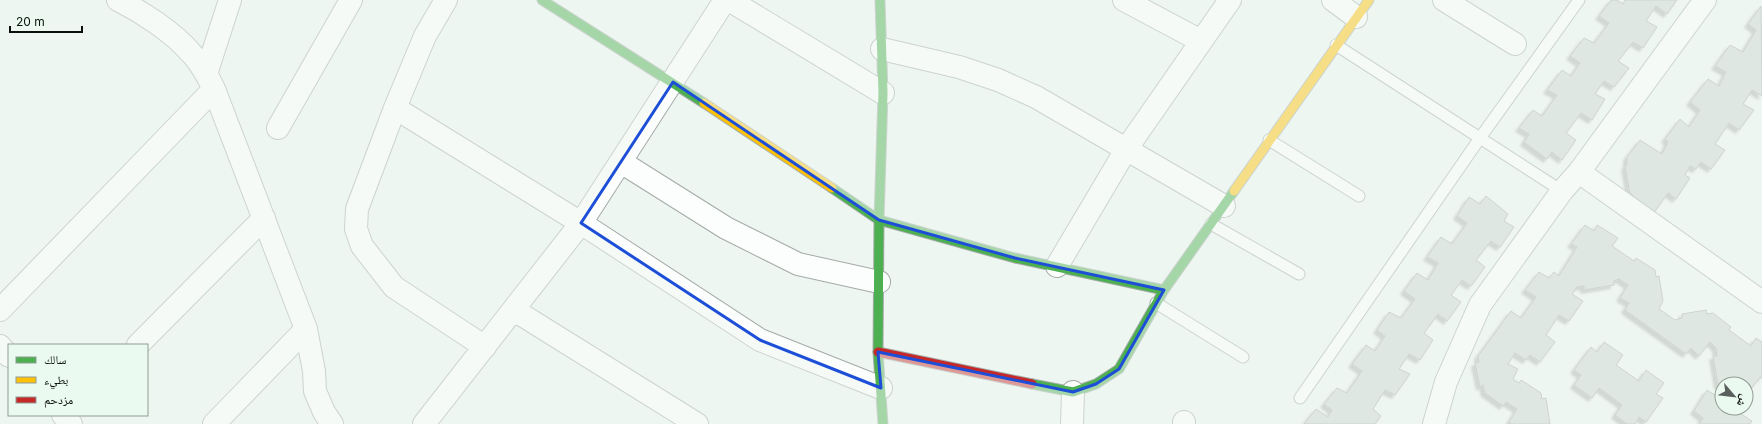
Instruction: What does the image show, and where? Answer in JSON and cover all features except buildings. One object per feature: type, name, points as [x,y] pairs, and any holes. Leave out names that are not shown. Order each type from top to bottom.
[{"type":"street","points":[[118,0],[161,27],[191,52],[210,82],[306,329],[314,371],[315,391],[324,412],[332,424]]},
{"type":"street","points":[[0,310],[210,82],[230,0]]},
{"type":"street","points":[[278,128],[351,0]]},
{"type":"street","points":[[446,0],[425,36],[395,108],[357,209],[356,229],[362,246],[394,287],[485,346]]},
{"type":"street","points":[[542,0],[673,82],[879,220],[1015,258],[1164,290]]},
{"type":"street","points":[[424,424],[581,223],[725,0]]},
{"type":"street","points":[[729,0],[883,93]]},
{"type":"street","points":[[880,0],[883,93],[879,220],[878,352],[883,424]]},
{"type":"street","points":[[1124,0],[1202,41]]},
{"type":"street","points":[[1057,266],[1127,148],[1230,0]]},
{"type":"street","points":[[878,352],[1073,392],[1096,384],[1119,369],[1164,290],[1362,8],[1333,0]]},
{"type":"street","points":[[1444,0],[1515,44]]},
{"type":"street","points":[[1434,424],[1446,382],[1480,305],[1562,191],[1579,172],[1705,0]]},
{"type":"street","points":[[882,49],[959,67],[998,80],[1036,97],[1127,148],[1224,206]]},
{"type":"street","points":[[395,108],[581,223],[760,340],[881,388]]},
{"type":"street","points":[[621,162],[726,228],[798,264],[879,282]]},
{"type":"street","points":[[1579,172],[1762,302]]},
{"type":"street","points":[[139,344],[264,218]]},
{"type":"street","points":[[514,310],[697,424]]},
{"type":"street","points":[[214,424],[306,329]]},
{"type":"street","points":[[0,346],[8,355]]},
{"type":"street","points":[[1072,424],[1073,392]]},
{"type":"lane","points":[[1300,398],[1480,138],[1579,0]]},
{"type":"lane","points":[[1336,45],[1562,191]]},
{"type":"lane","points":[[1270,140],[1359,196]]},
{"type":"lane","points":[[1211,224],[1298,274]]},
{"type":"lane","points":[[1156,303],[1242,357]]},
{"type":"highlighted area","points":[[673,82],[879,220],[1015,258],[1164,290],[1119,369],[1096,384],[1073,392],[878,352],[881,388],[760,340],[581,223]]},
{"type":"traffic: fast","points":[[542,0],[704,103]]},
{"type":"traffic: fast","points":[[880,0],[883,93],[879,220],[878,352],[883,424]]},
{"type":"traffic: fast","points":[[832,188],[879,220],[1015,258],[1164,290]]},
{"type":"traffic: fast","points":[[1032,384],[1073,392],[1096,384],[1119,369],[1164,290],[1234,191]]},
{"type":"traffic: slow","points":[[1234,191],[1369,0]]},
{"type":"traffic: slow","points":[[704,103],[832,188]]},
{"type":"traffic: jam","points":[[878,352],[1032,384]]}]
